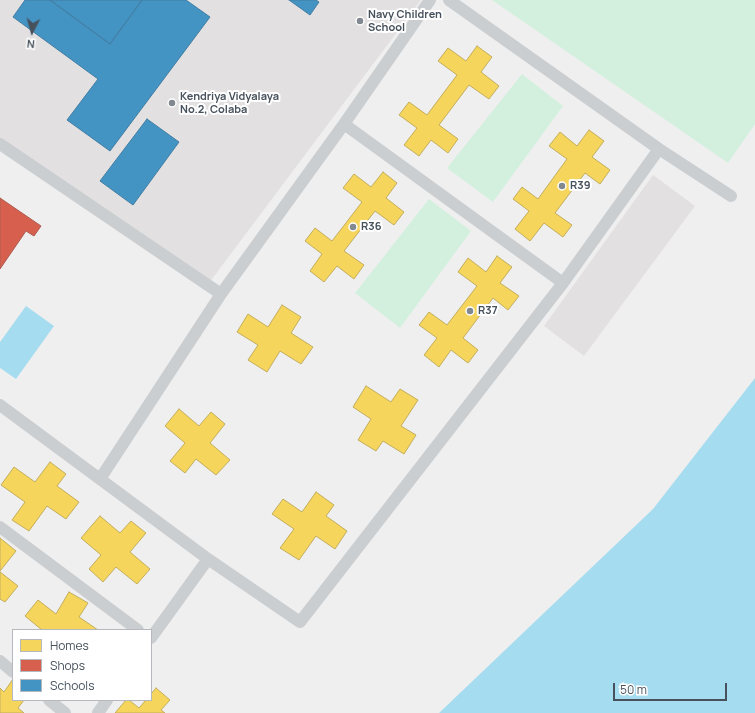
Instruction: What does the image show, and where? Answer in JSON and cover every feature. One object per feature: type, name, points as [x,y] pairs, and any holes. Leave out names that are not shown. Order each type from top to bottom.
[{"type":"street","points":[[100,480],[221,294],[344,124],[430,0]]},
{"type":"street","points":[[449,0],[659,149],[732,196]]},
{"type":"street","points":[[344,124],[563,283]]},
{"type":"street","points":[[0,144],[221,294]]},
{"type":"street","points":[[0,404],[208,559],[300,622],[563,283],[659,149]]},
{"type":"street","points":[[0,527],[137,629]]},
{"type":"street","points":[[152,637],[208,559]]},
{"type":"street","points":[[0,661],[12,671]]},
{"type":"street","points":[[50,701],[65,713]]},
{"type":"street","points":[[98,713],[106,701]]},
{"type":"shaded area","name":"Kendriya Vidyalaya No.2, Colaba","points":[[0,0],[421,0],[206,287],[0,144]]},
{"type":"shaded area","points":[[653,175],[695,206],[584,356],[544,326]]},
{"type":"green space","points":[[492,0],[755,0],[755,124],[728,163]]},
{"type":"green space","points":[[522,74],[563,106],[493,202],[447,168]]},
{"type":"green space","points":[[429,199],[471,231],[400,328],[355,293]]},
{"type":"water","points":[[26,306],[54,326],[16,379],[0,368],[0,342]]},
{"type":"water","points":[[755,378],[755,713],[439,713],[653,509]]},
{"type":"building: Homes","points":[[477,46],[492,57],[481,72],[499,86],[489,99],[469,85],[439,125],[458,139],[448,153],[431,140],[419,156],[404,145],[417,128],[399,115],[409,102],[427,115],[457,75],[438,61],[448,48],[466,61]]},
{"type":"building: Homes","name":"R39","points":[[589,130],[604,141],[592,157],[610,170],[600,184],[585,173],[555,213],[572,225],[563,237],[544,223],[530,241],[515,229],[529,211],[513,199],[522,187],[538,199],[567,159],[549,146],[560,132],[577,146]]},
{"type":"building: Homes","name":"R36","points":[[383,172],[397,183],[386,198],[404,212],[394,225],[375,211],[344,251],[364,265],[354,279],[337,266],[324,282],[310,271],[322,254],[305,241],[315,228],[332,241],[362,202],[343,188],[354,174],[371,187]]},
{"type":"building: Homes","name":"R37","points":[[497,256],[512,267],[500,283],[519,296],[508,310],[493,298],[463,338],[478,350],[468,363],[451,350],[439,367],[424,355],[437,338],[419,325],[429,312],[447,325],[477,286],[458,272],[468,258],[486,272]]},
{"type":"building: Homes","points":[[282,305],[301,317],[291,333],[313,347],[301,364],[280,351],[267,372],[248,360],[258,345],[237,332],[248,314],[268,327]]},
{"type":"building: Homes","points":[[366,386],[391,402],[400,389],[418,400],[401,426],[416,435],[404,454],[383,441],[376,451],[358,440],[371,419],[353,407]]},
{"type":"building: Homes","points":[[179,409],[199,426],[211,412],[225,424],[210,443],[230,460],[216,475],[196,459],[185,473],[170,461],[185,443],[165,426]]},
{"type":"building: Homes","points":[[50,462],[66,474],[57,486],[79,502],[66,519],[47,506],[29,531],[12,520],[25,502],[1,485],[14,467],[35,482]]},
{"type":"building: Homes","points":[[316,492],[334,505],[326,516],[347,531],[335,549],[316,536],[299,560],[280,548],[294,529],[272,514],[283,499],[302,512]]},
{"type":"building: Homes","points":[[100,516],[120,533],[131,521],[146,533],[130,552],[150,569],[137,584],[116,567],[103,582],[89,569],[101,555],[81,538]]},
{"type":"building: Homes","points":[[0,538],[16,551],[0,571]]},
{"type":"building: Homes","points":[[0,572],[18,586],[5,602],[0,599]]},
{"type":"building: Homes","points":[[69,592],[88,603],[79,617],[97,629],[41,629],[25,616],[38,600],[56,614]]},
{"type":"building: Homes","points":[[12,680],[12,701],[23,701],[18,708],[24,713],[0,713],[0,688],[4,692]]},
{"type":"building: Homes","points":[[156,688],[170,700],[161,710],[165,713],[115,713],[125,701],[130,701],[139,708],[145,701],[152,701],[152,693]]},
{"type":"building: Shops","points":[[0,198],[41,226],[34,236],[26,231],[0,269]]},
{"type":"building: Schools","name":"Kendriya Vidyalaya No.2, Colaba","points":[[25,0],[50,0],[110,44],[142,0],[186,0],[210,17],[110,151],[67,120],[98,79],[13,17]]},
{"type":"building: Schools","points":[[50,0],[142,0],[110,44]]},
{"type":"building: Schools","points":[[289,0],[316,0],[319,2],[310,15]]},
{"type":"building: Schools","points":[[147,119],[179,142],[133,205],[100,181]]},
{"type":"place","name":"Navy Children School","points":[[360,21]]},
{"type":"place","name":"Kendriya Vidyalaya No.2, Colaba","points":[[172,103]]},
{"type":"place","name":"R39","points":[[562,186]]},
{"type":"place","name":"R36","points":[[353,227]]},
{"type":"place","name":"R37","points":[[470,311]]}]
